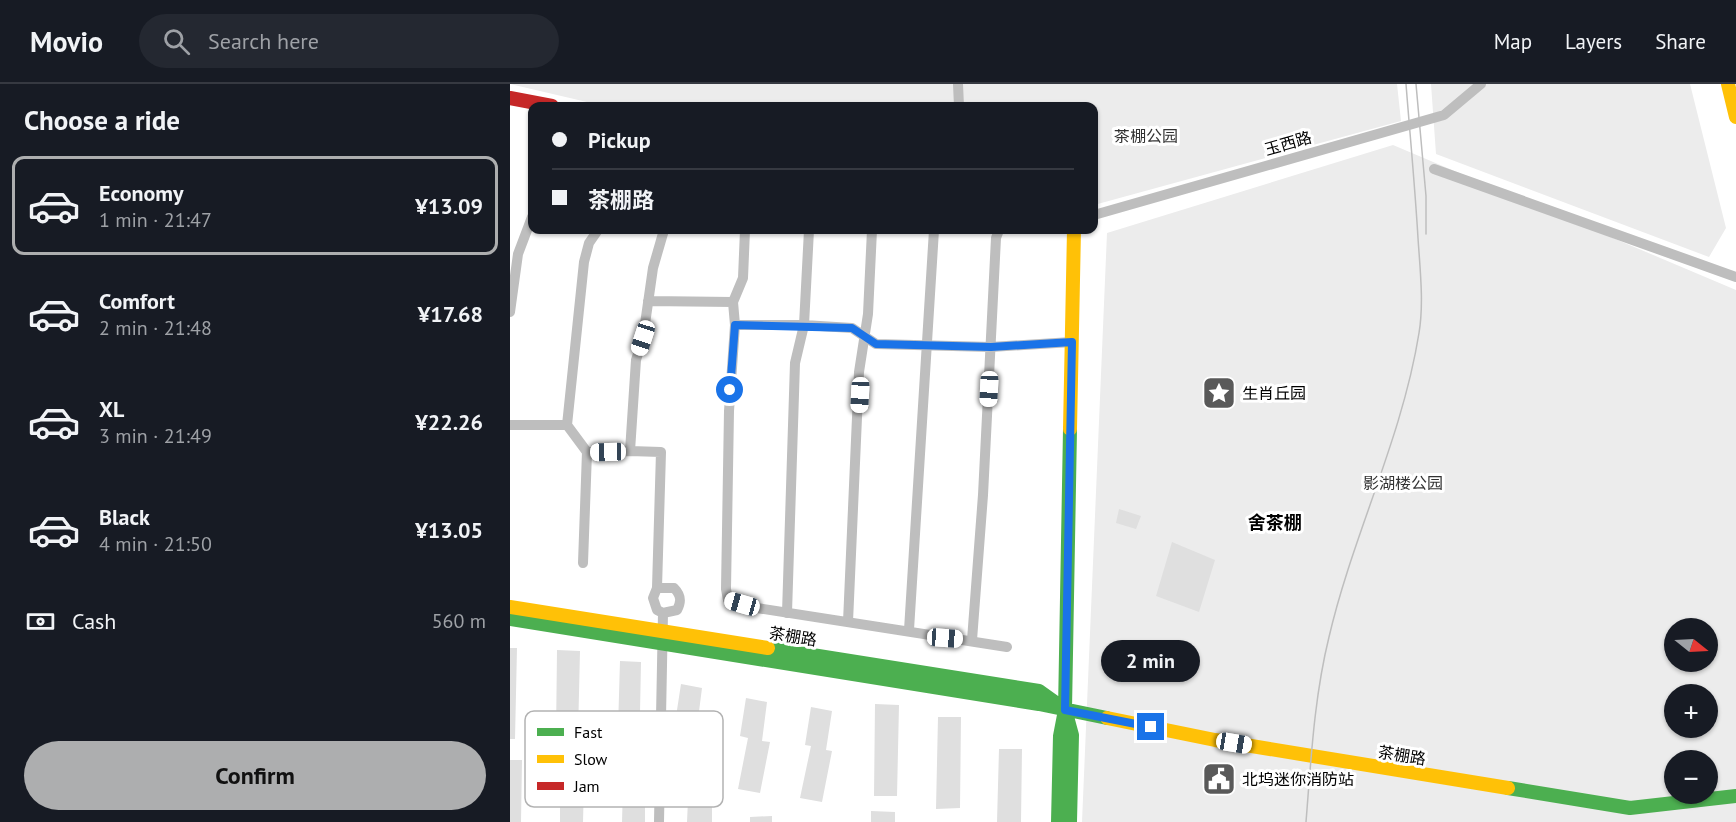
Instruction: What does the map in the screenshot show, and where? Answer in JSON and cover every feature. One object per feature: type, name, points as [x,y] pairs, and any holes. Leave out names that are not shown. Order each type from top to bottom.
[{"type":"street","points":[[958,84],[959,102]]},
{"type":"street","name":"玉西路","points":[[1098,214],[1444,115],[1481,84]]},
{"type":"street","points":[[1728,84],[1736,117]]},
{"type":"street","points":[[510,98],[531,102]]},
{"type":"street","points":[[1434,169],[1736,277]]},
{"type":"street","points":[[510,312],[518,254],[528,227]]},
{"type":"street","points":[[583,563],[586,452],[567,425],[584,262],[589,243],[595,234]]},
{"type":"street","points":[[630,451],[636,360],[643,338],[653,268],[663,234]]},
{"type":"street","points":[[745,234],[743,278],[733,302],[735,325],[729,411],[726,589],[728,600],[787,613],[1008,647]]},
{"type":"street","points":[[787,613],[795,363],[804,325],[809,234]]},
{"type":"street","points":[[848,622],[859,372],[868,314],[872,234]]},
{"type":"street","points":[[909,630],[918,456],[928,346],[934,234]]},
{"type":"street","points":[[972,640],[998,234]]},
{"type":"street","points":[[1058,822],[1060,736],[1065,710],[1074,234]]},
{"type":"street","points":[[648,301],[733,302]]},
{"type":"street","points":[[735,325],[852,328],[876,344],[991,347],[1072,342]]},
{"type":"street","points":[[510,425],[567,425]]},
{"type":"street","points":[[586,452],[661,452],[657,588],[653,605],[663,613],[677,610],[681,603],[680,594],[674,588],[657,588]]},
{"type":"street","name":"茶棚路","points":[[510,607],[663,638]]},
{"type":"street","points":[[661,711],[663,613]]},
{"type":"street","name":"茶棚路","points":[[510,619],[663,638],[1039,691],[1065,710],[1215,740],[1609,806],[1630,808],[1736,796]]},
{"type":"street","points":[[1065,710],[1072,735],[1070,822]]},
{"type":"street","points":[[659,807],[659,822]]},
{"type":"green space","name":"茶棚公园","points":[[510,84],[1397,84],[1401,121],[1098,204],[1098,102],[587,102]]},
{"type":"green space","points":[[1431,84],[1690,84],[1726,228],[1709,257],[1436,154]]},
{"type":"green space","name":"影湖楼公园","points":[[1393,145],[1736,290],[1736,822],[1082,822],[1107,233]]},
{"type":"building","points":[[1119,509],[1141,516],[1136,529],[1116,523]]},
{"type":"building","points":[[1172,542],[1215,560],[1199,612],[1156,596]]},
{"type":"building","points":[[510,648],[517,648],[515,739],[510,739]]},
{"type":"building","points":[[557,650],[580,651],[579,711],[556,711]]},
{"type":"building","points":[[620,661],[641,662],[640,711],[619,711]]},
{"type":"building","points":[[681,684],[702,688],[699,711],[677,711]]},
{"type":"building","points":[[746,698],[767,702],[762,741],[770,742],[760,793],[738,789],[748,738],[740,736]]},
{"type":"building","points":[[875,704],[899,705],[897,796],[874,796]]},
{"type":"building","points":[[811,707],[832,711],[826,750],[832,751],[822,802],[800,798],[811,746],[805,745]]},
{"type":"building","points":[[938,717],[961,717],[960,808],[936,809]]},
{"type":"building","points":[[999,749],[1022,749],[1021,822],[997,822]]},
{"type":"building","points":[[510,760],[522,760],[521,822],[510,822]]},
{"type":"building","points":[[560,807],[583,807],[583,822],[560,822]]},
{"type":"building","points":[[622,807],[645,807],[645,822],[622,822]]},
{"type":"building","points":[[688,807],[712,807],[712,822],[687,822]]},
{"type":"building","points":[[871,811],[895,812],[895,822],[871,822]]},
{"type":"building","points":[[772,816],[772,822],[750,822],[750,817]]},
{"type":"tram line","points":[[1306,822],[1316,706],[1329,637],[1351,561],[1401,411],[1419,333],[1421,274],[1406,84]]},
{"type":"tram line","points":[[1416,84],[1426,196],[1426,234]]},
{"type":"traffic: fast","points":[[1058,822],[1060,736],[1065,710],[1070,429]]},
{"type":"traffic: fast","points":[[510,619],[1039,704],[1107,718]]},
{"type":"traffic: fast","points":[[768,648],[1039,691],[1060,706]]},
{"type":"traffic: fast","points":[[1066,713],[1072,735],[1070,822]]},
{"type":"traffic: fast","points":[[1508,788],[1630,808],[1736,796]]},
{"type":"traffic: slow","points":[[1728,84],[1736,117]]},
{"type":"traffic: slow","points":[[1070,429],[1074,234]]},
{"type":"traffic: slow","points":[[510,607],[768,648]]},
{"type":"traffic: slow","points":[[1107,718],[1215,740],[1508,788]]},
{"type":"traffic: jam","points":[[510,98],[531,102]]},
{"type":"place","name":"生肖丘园","points":[[1219,393]]},
{"type":"place","name":"北坞迷你消防站","points":[[1219,779]]},
{"type":"district","name":"舍茶棚","points":[[1275,522]]},
{"type":"route","points":[[730,390],[735,325],[852,328],[876,344],[991,347],[1072,342],[1065,710],[1151,727]]}]
